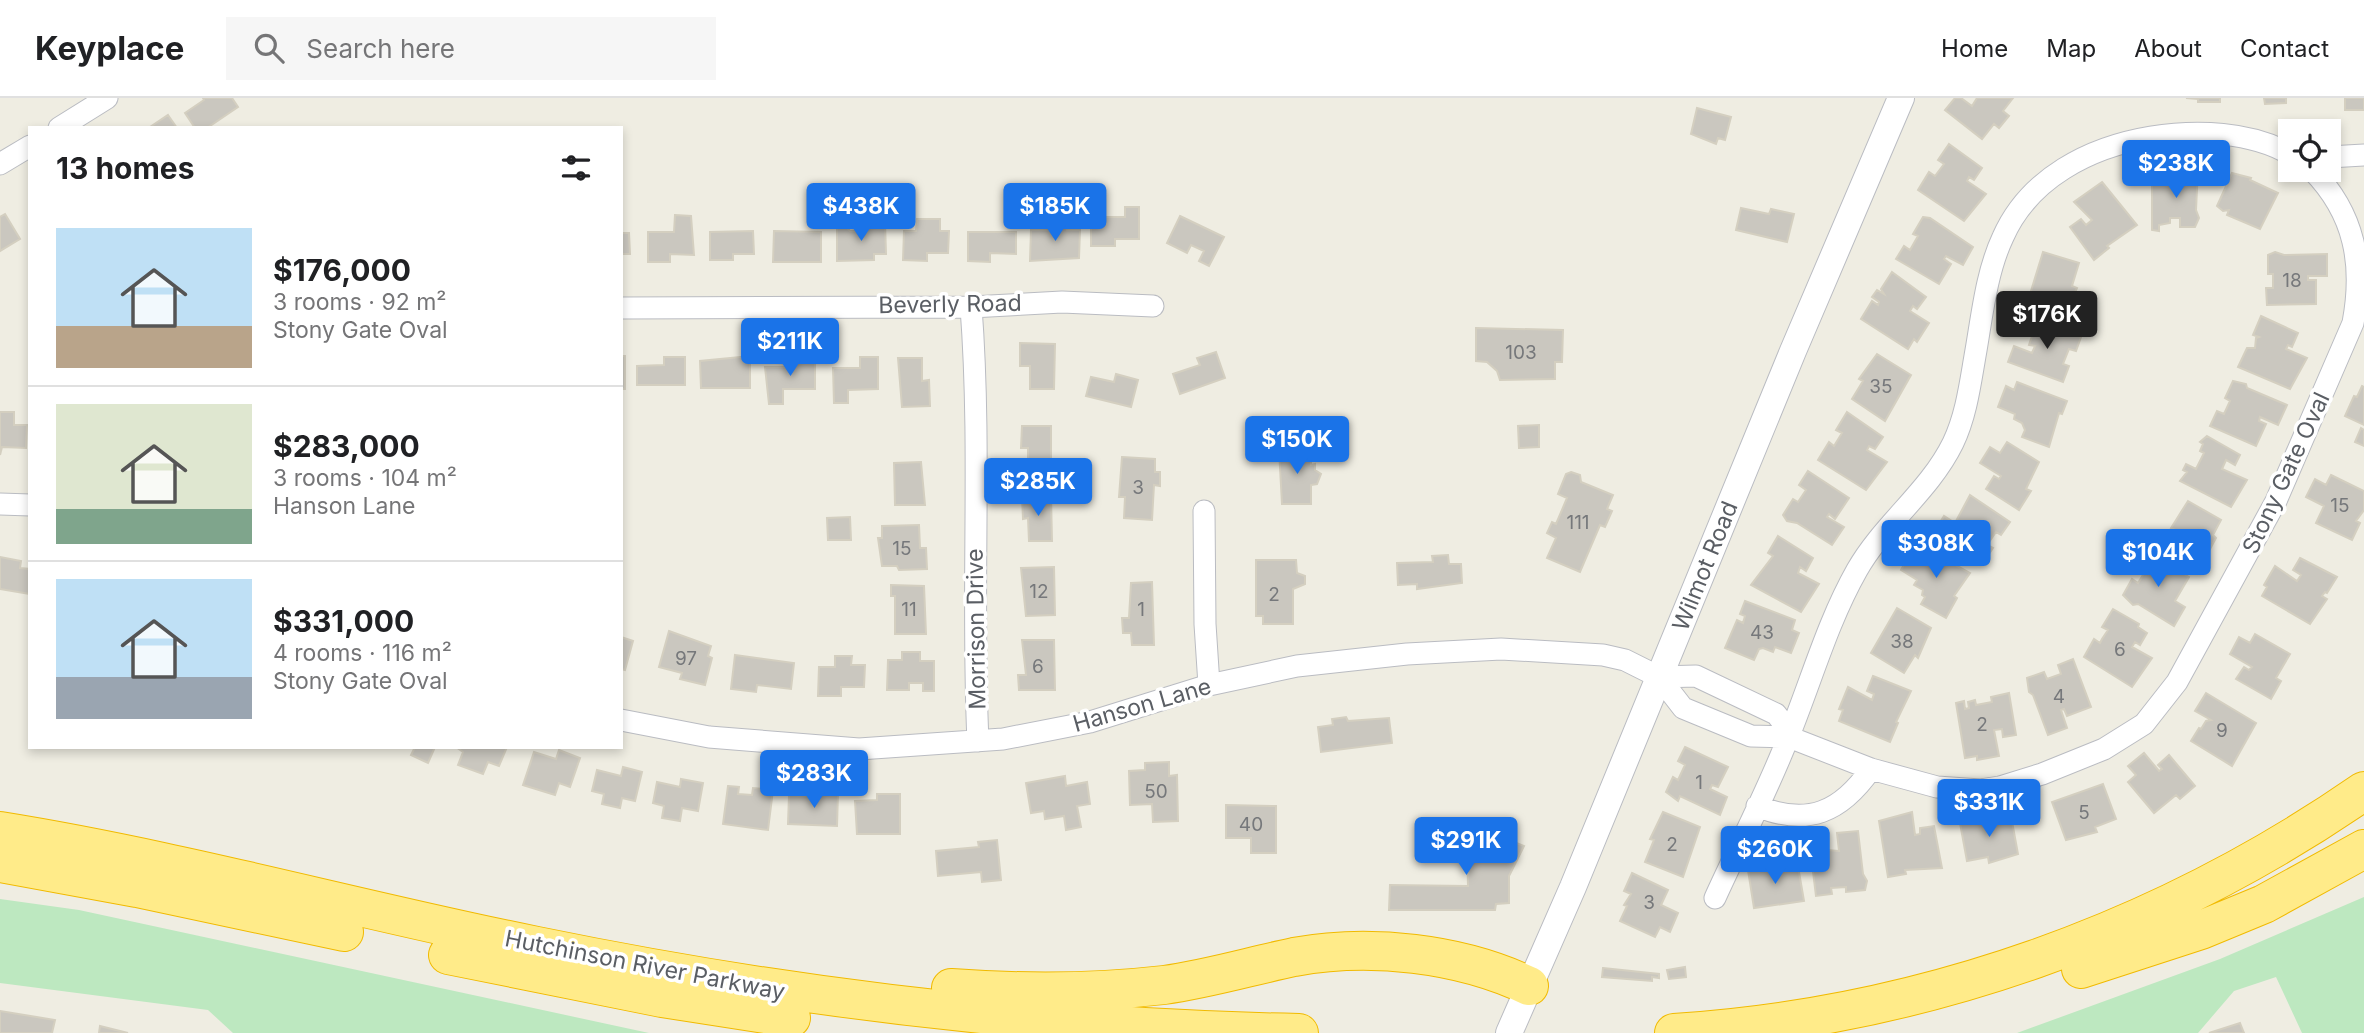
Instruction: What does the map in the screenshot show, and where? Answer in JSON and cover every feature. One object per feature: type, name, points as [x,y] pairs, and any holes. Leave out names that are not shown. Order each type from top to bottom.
[{"type":"highway","points":[[1674,1033],[1833,1014],[1965,982],[2029,962],[2093,938],[2216,882],[2364,791]]},
{"type":"highway","points":[[2081,968],[2218,906],[2266,881],[2364,820]]},
{"type":"highway","name":"Hutchinson River Parkway","points":[[0,831],[501,939],[793,993],[950,1013],[1129,1027],[1299,1033]]},
{"type":"highway","points":[[1856,1033],[1988,1000],[2201,930],[2264,904],[2364,849]]},
{"type":"highway","name":"Hutchinson River Parkway","points":[[0,863],[137,888],[662,998],[889,1031],[923,1033]]},
{"type":"highway","points":[[733,982],[842,978],[977,990],[1102,990],[1166,984],[1304,956],[1369,952],[1448,960],[1503,974],[1529,986]]},
{"type":"street","points":[[62,126],[107,98]]},
{"type":"street","name":"Wilmot Road","points":[[1510,1029],[1901,98]]},
{"type":"street","points":[[1715,898],[1789,737],[1858,568],[1919,493],[1954,441],[1967,398],[1993,265],[2003,237],[2022,204],[2046,181],[2082,157],[2123,142],[2168,135],[2234,136],[2256,139],[2278,149]]},
{"type":"street","points":[[0,164],[28,147]]},
{"type":"street","points":[[2341,156],[2364,155]]},
{"type":"street","name":"Stony Gate Oval","points":[[1659,677],[1682,708],[1751,736],[1771,739],[1789,737],[1871,769],[1937,787],[1980,790],[2000,788],[2042,775],[2104,749],[2144,724],[2177,682],[2222,604],[2296,461],[2353,323],[2362,251],[2341,204],[2322,182]]},
{"type":"street","name":"Beverly Road","points":[[623,308],[971,307],[1062,302],[1153,306]]},
{"type":"street","name":"Morrison Drive","points":[[971,307],[975,361],[974,601],[978,741]]},
{"type":"street","points":[[0,504],[28,505]]},
{"type":"street","points":[[1205,511],[1205,624],[1209,685]]},
{"type":"street","name":"Hanson Lane","points":[[623,720],[709,737],[845,748],[978,741],[1090,722],[1209,685],[1330,661],[1501,649],[1603,655],[1625,660],[1659,677]]},
{"type":"street","name":"Stony Gate Oval","points":[[1659,677],[1696,676],[1726,688],[1748,703],[1776,714],[1789,737]]},
{"type":"street","points":[[1757,806],[1783,814],[1821,814],[1841,803],[1856,790],[1871,769]]},
{"type":"green space","points":[[2364,897],[2364,1033],[2302,1033],[2276,977],[2234,991],[2198,1033],[2017,1033],[2220,959]]},
{"type":"green space","points":[[0,899],[79,910],[649,1033],[233,1033],[208,1010],[0,983]]},
{"type":"building","points":[[203,98],[232,98],[238,107],[210,126],[194,126],[185,113],[204,100]]},
{"type":"building","points":[[1955,98],[1961,98],[1972,106],[1977,98],[2013,98],[2003,111],[2009,116],[1999,128],[1994,124],[1982,139],[1945,110]]},
{"type":"building","points":[[2186,98],[2220,98],[2220,102],[2198,102],[2198,99]]},
{"type":"building","points":[[2264,98],[2286,98],[2286,103],[2265,104]]},
{"type":"building","points":[[2345,98],[2364,98],[2364,110],[2345,110]]},
{"type":"building","points":[[1697,108],[1731,117],[1725,140],[1718,138],[1716,144],[1691,134]]},
{"type":"building","points":[[168,115],[176,126],[152,126]]},
{"type":"building","points":[[1949,144],[1982,168],[1974,180],[1969,177],[1967,181],[1986,194],[1964,221],[1918,190],[1929,172],[1935,176],[1944,164],[1938,160]]},
{"type":"building","points":[[2179,168],[2198,169],[2196,210],[2199,218],[2195,227],[2180,227],[2180,218],[2170,218],[2170,223],[2159,225],[2159,231],[2152,230],[2152,179],[2172,178],[2172,186],[2179,186]]},
{"type":"building","points":[[2232,173],[2251,178],[2250,180],[2278,193],[2260,229],[2227,215],[2229,210],[2223,211],[2217,206]]},
{"type":"building","points":[[2102,182],[2137,225],[2107,246],[2109,248],[2094,260],[2070,227],[2081,219],[2086,225],[2092,220],[2074,202]]},
{"type":"building","points":[[1125,207],[1139,207],[1139,239],[1115,239],[1115,246],[1091,246],[1091,217],[1125,217]]},
{"type":"building","points":[[1741,208],[1769,214],[1771,209],[1794,214],[1787,242],[1736,230]]},
{"type":"building","points":[[5,214],[20,239],[0,251],[0,217]]},
{"type":"building","points":[[675,215],[691,216],[694,255],[670,254],[670,262],[648,262],[648,232],[674,232]]},
{"type":"building","points":[[1180,216],[1224,237],[1209,266],[1199,261],[1204,251],[1191,245],[1187,253],[1167,243]]},
{"type":"building","points":[[1923,217],[1930,218],[1973,247],[1963,265],[1946,256],[1944,259],[1951,264],[1939,284],[1896,259],[1904,246],[1910,250],[1918,236],[1913,234]]},
{"type":"building","points":[[917,219],[940,219],[940,231],[949,231],[948,253],[927,253],[927,261],[903,260],[904,231],[916,231]]},
{"type":"building","points":[[1049,221],[1067,221],[1067,230],[1080,230],[1079,258],[1030,261],[1031,230],[1049,230]]},
{"type":"building","points":[[875,222],[885,222],[886,254],[874,254],[874,260],[837,261],[837,225],[844,225],[850,231],[866,231]]},
{"type":"building","points":[[753,231],[754,254],[733,254],[733,260],[710,260],[710,232]]},
{"type":"building","points":[[774,231],[821,232],[821,262],[773,262]]},
{"type":"building","points":[[968,232],[1016,232],[1016,254],[990,253],[990,262],[968,261]]},
{"type":"building","points":[[623,233],[629,233],[630,254],[623,254]]},
{"type":"building","points":[[2043,252],[2079,263],[2072,286],[2077,288],[2064,316],[2027,304]]},
{"type":"building","points":[[2275,252],[2284,255],[2327,254],[2327,276],[2308,276],[2308,280],[2316,280],[2316,304],[2267,305],[2266,288],[2273,288],[2273,274],[2268,274],[2268,255]]},
{"type":"building","points":[[1892,272],[1926,297],[1917,309],[1913,306],[1910,311],[1929,323],[1917,342],[1914,339],[1908,349],[1861,319],[1872,301],[1878,305],[1879,302],[1872,297],[1877,290],[1884,294],[1881,289]]},
{"type":"building","points":[[2261,316],[2298,333],[2292,347],[2288,345],[2286,349],[2307,358],[2290,389],[2238,367],[2247,348],[2255,348],[2256,338],[2259,337],[2253,335]]},
{"type":"building","points":[[2035,320],[2081,337],[2076,351],[2069,349],[2063,364],[2069,366],[2063,382],[2008,362],[2014,346],[2032,353],[2035,346],[2029,345]]},
{"type":"building","points":[[1476,328],[1563,330],[1562,362],[1555,362],[1555,379],[1500,380],[1497,371],[1487,362],[1476,361]]},
{"type":"building","points":[[1020,343],[1055,344],[1054,389],[1030,389],[1030,366],[1020,366]]},
{"type":"building","points":[[1216,352],[1225,378],[1180,394],[1173,374],[1200,365],[1197,358]]},
{"type":"building","points":[[1877,354],[1911,375],[1885,421],[1852,399],[1863,381],[1859,379]]},
{"type":"building","points":[[623,356],[625,356],[623,389]]},
{"type":"building","points":[[750,356],[750,388],[701,388],[700,361]]},
{"type":"building","points":[[664,357],[685,357],[685,385],[637,385],[637,366],[664,365]]},
{"type":"building","points":[[792,357],[815,357],[815,389],[783,389],[783,404],[769,404],[765,367],[792,367]]},
{"type":"building","points":[[860,357],[878,357],[878,389],[848,390],[848,403],[834,403],[833,368],[860,368]]},
{"type":"building","points":[[898,358],[922,358],[922,381],[929,380],[930,406],[902,407]]},
{"type":"building","points":[[1116,374],[1138,380],[1131,407],[1086,396],[1091,377],[1114,382]]},
{"type":"building","points":[[2233,381],[2246,384],[2247,388],[2287,405],[2278,425],[2260,417],[2259,421],[2266,424],[2256,446],[2210,426],[2217,411],[2224,414],[2230,401],[2225,398]]},
{"type":"building","points":[[2017,382],[2067,401],[2062,414],[2059,413],[2049,447],[2022,437],[2025,430],[2022,423],[2014,419],[2015,414],[1998,407],[2006,386],[2014,390]]},
{"type":"building","points":[[2362,386],[2364,387],[2364,425],[2345,416]]},
{"type":"building","points":[[0,412],[14,412],[14,425],[27,425],[26,448],[2,447],[0,455]]},
{"type":"building","points":[[1847,412],[1883,437],[1875,449],[1869,446],[1867,450],[1887,462],[1866,490],[1818,460],[1829,442],[1834,446],[1842,433],[1836,430]]},
{"type":"building","points":[[1539,425],[1539,447],[1519,448],[1518,426]]},
{"type":"building","points":[[1022,426],[1051,426],[1051,476],[1019,476],[1020,464],[1028,465],[1028,448],[1021,448]]},
{"type":"building","points":[[2361,428],[2364,430],[2364,446],[2355,442]]},
{"type":"building","points":[[2207,436],[2240,455],[2235,465],[2226,460],[2222,469],[2247,480],[2231,507],[2180,481],[2187,472],[2183,470],[2186,464],[2196,469],[2204,453],[2200,451],[2203,444],[2200,442]]},
{"type":"building","points":[[2007,442],[2039,462],[2026,489],[2031,491],[2019,510],[1986,489],[1994,476],[1999,479],[2001,476],[1980,463],[1990,447],[2000,453]]},
{"type":"building","points":[[1311,448],[1311,465],[1315,464],[1315,470],[1321,474],[1317,484],[1311,485],[1311,504],[1282,504],[1279,449]]},
{"type":"building","points":[[1122,457],[1155,459],[1155,472],[1160,472],[1160,486],[1154,485],[1152,520],[1124,518],[1125,497],[1119,497]]},
{"type":"building","points":[[921,462],[925,505],[895,505],[894,463]]},
{"type":"building","points":[[1808,471],[1849,498],[1835,519],[1829,514],[1827,517],[1844,527],[1832,545],[1797,523],[1787,521],[1783,515],[1793,499],[1798,502],[1806,490],[1799,485]]},
{"type":"building","points":[[1571,472],[1580,475],[1581,482],[1613,495],[1607,509],[1612,511],[1605,527],[1600,525],[1580,572],[1547,558],[1556,538],[1547,533],[1552,522],[1556,524],[1567,498],[1558,494],[1566,474]]},
{"type":"building","points":[[2331,475],[2364,491],[2364,510],[2356,521],[2360,523],[2352,540],[2316,523],[2324,506],[2306,497],[2315,479],[2326,485]]},
{"type":"building","points":[[1970,495],[2010,522],[2001,535],[1996,532],[1987,545],[1993,548],[1983,563],[1980,560],[1975,563],[1971,557],[1934,532],[1944,516],[1955,523]]},
{"type":"building","points":[[1051,496],[1052,541],[1029,541],[1028,518],[1023,519],[1022,497]]},
{"type":"building","points":[[2188,501],[2221,520],[2213,535],[2216,538],[2210,549],[2207,547],[2199,568],[2165,548],[2175,530],[2171,528]]},
{"type":"building","points":[[850,517],[851,540],[828,540],[827,518]]},
{"type":"building","points":[[919,525],[920,548],[926,548],[927,569],[899,570],[897,566],[882,566],[878,538],[882,538],[882,526]]},
{"type":"building","points":[[1778,536],[1813,558],[1806,571],[1800,567],[1798,573],[1819,584],[1801,612],[1751,585],[1773,556],[1768,553]]},
{"type":"building","points":[[1923,547],[1970,573],[1954,596],[1957,598],[1946,618],[1921,604],[1925,597],[1922,595],[1923,590],[1914,585],[1917,580],[1901,570],[1912,550],[1919,555]]},
{"type":"building","points":[[2147,552],[2189,577],[2175,601],[2185,607],[2174,626],[2138,604],[2133,605],[2123,595],[2132,579],[2138,583],[2146,570],[2139,565]]},
{"type":"building","points":[[1448,555],[1449,564],[1461,564],[1462,583],[1417,589],[1417,584],[1398,585],[1397,563],[1433,562],[1432,556]]},
{"type":"building","points":[[0,557],[21,561],[20,568],[28,569],[28,594],[0,589]]},
{"type":"building","points":[[2300,558],[2337,577],[2322,596],[2327,599],[2310,624],[2262,596],[2267,587],[2264,585],[2275,566],[2297,581],[2301,575],[2293,570]]},
{"type":"building","points":[[1256,560],[1296,560],[1297,573],[1305,576],[1305,584],[1293,589],[1293,624],[1263,624],[1263,616],[1256,616]]},
{"type":"building","points":[[1054,567],[1055,615],[1026,616],[1021,568]]},
{"type":"building","points":[[1152,582],[1154,645],[1132,645],[1131,633],[1123,633],[1122,618],[1129,618],[1131,583]]},
{"type":"building","points":[[891,585],[924,586],[926,634],[895,634],[895,596],[891,596]]},
{"type":"building","points":[[1745,601],[1795,620],[1792,630],[1799,633],[1791,653],[1775,647],[1773,652],[1763,648],[1759,649],[1754,660],[1725,648],[1737,620],[1743,623],[1745,616],[1740,614]]},
{"type":"building","points":[[1897,608],[1931,628],[1918,658],[1915,655],[1904,673],[1871,653]]},
{"type":"building","points":[[2113,609],[2139,624],[2138,627],[2147,633],[2140,645],[2135,642],[2132,647],[2152,658],[2132,687],[2084,657],[2094,639],[2100,643],[2108,630],[2102,627]]},
{"type":"building","points":[[669,631],[711,646],[708,656],[712,658],[705,685],[680,679],[682,673],[659,667]]},
{"type":"building","points":[[2255,634],[2290,654],[2276,678],[2281,681],[2271,699],[2236,679],[2244,667],[2249,670],[2252,667],[2230,654],[2239,637],[2250,643]]},
{"type":"building","points":[[623,638],[633,641],[623,670]]},
{"type":"building","points":[[1022,640],[1054,640],[1055,690],[1019,690],[1018,675],[1026,675]]},
{"type":"building","points":[[902,652],[920,652],[920,661],[934,661],[934,691],[923,691],[923,683],[909,683],[909,690],[887,690],[888,660],[902,660]]},
{"type":"building","points":[[735,655],[794,663],[791,689],[757,685],[756,692],[731,689]]},
{"type":"building","points":[[835,656],[852,656],[851,665],[865,665],[864,687],[841,687],[841,696],[818,696],[819,667],[835,667]]},
{"type":"building","points":[[2073,659],[2091,707],[2067,716],[2064,709],[2061,710],[2067,728],[2048,735],[2033,695],[2029,692],[2027,678],[2044,672],[2047,679],[2061,674],[2058,665]]},
{"type":"building","points":[[1873,676],[1911,691],[1890,742],[1839,721],[1843,710],[1839,709],[1848,687],[1872,700],[1874,694],[1867,691]]},
{"type":"building","points":[[2009,693],[2016,735],[2003,737],[2002,729],[1994,730],[1999,756],[1977,760],[1977,756],[1965,758],[1956,703],[1964,701],[1965,709],[1969,708],[1968,702],[1975,700],[1976,705],[1992,702],[1991,697]]},
{"type":"building","points":[[2206,693],[2256,723],[2232,766],[2191,741],[2199,728],[2211,720],[2195,711]]},
{"type":"building","points":[[1346,717],[1348,721],[1389,718],[1392,743],[1321,752],[1318,727],[1333,725],[1332,719]]},
{"type":"building","points":[[1685,747],[1728,767],[1718,787],[1712,785],[1710,789],[1727,797],[1720,815],[1680,796],[1678,801],[1666,792],[1673,777],[1678,780],[1685,765],[1678,761]]},
{"type":"building","points":[[414,749],[434,749],[428,763],[411,755]]},
{"type":"building","points":[[459,749],[506,749],[499,766],[488,762],[483,774],[458,765],[463,752]]},
{"type":"building","points":[[559,750],[580,758],[570,787],[559,783],[555,795],[523,785],[534,752],[556,759]]},
{"type":"building","points":[[2144,753],[2159,771],[2162,769],[2158,765],[2169,755],[2195,786],[2180,799],[2176,795],[2154,813],[2128,782],[2136,775],[2128,766]]},
{"type":"building","points":[[1169,762],[1169,776],[1177,775],[1178,821],[1153,822],[1152,804],[1130,805],[1129,771],[1145,770],[1145,763]]},
{"type":"building","points":[[623,767],[642,772],[635,801],[622,798],[620,808],[602,804],[604,794],[592,791],[597,770],[621,776]]},
{"type":"building","points":[[1065,776],[1066,786],[1087,782],[1090,804],[1077,806],[1081,827],[1066,830],[1064,816],[1045,819],[1044,811],[1031,813],[1026,783]]},
{"type":"building","points":[[681,779],[703,783],[698,811],[682,808],[680,821],[662,818],[664,806],[653,803],[657,782],[680,787]]},
{"type":"building","points":[[2103,784],[2116,819],[2095,827],[2097,832],[2066,840],[2052,802]]},
{"type":"building","points":[[728,786],[739,787],[738,794],[752,795],[753,788],[773,790],[768,830],[723,824]]},
{"type":"building","points":[[816,792],[838,793],[837,826],[788,824],[789,795],[815,796]]},
{"type":"building","points":[[877,794],[900,794],[900,834],[857,834],[855,801],[877,800]]},
{"type":"building","points":[[1226,805],[1276,806],[1276,853],[1251,853],[1251,838],[1226,838]]},
{"type":"building","points":[[1663,812],[1700,827],[1683,877],[1645,862],[1654,840],[1650,839]]},
{"type":"building","points":[[1912,812],[1915,835],[1920,834],[1920,828],[1934,826],[1942,868],[1905,870],[1906,874],[1888,877],[1879,821]]},
{"type":"building","points":[[2011,816],[2018,854],[1989,863],[1988,857],[1967,861],[1960,823]]},
{"type":"building","points":[[1448,823],[1482,837],[1482,829],[1524,846],[1509,876],[1509,903],[1496,904],[1495,910],[1389,910],[1390,885],[1468,886],[1467,850],[1445,840],[1446,837],[1443,836]]},
{"type":"building","points":[[1858,831],[1863,874],[1867,881],[1865,890],[1846,892],[1846,887],[1831,888],[1832,894],[1816,896],[1810,847],[1826,845],[1827,850],[1839,851],[1837,833]]},
{"type":"building","points":[[997,840],[1001,880],[982,882],[981,872],[938,876],[936,851],[979,847],[978,842]]},
{"type":"building","points":[[1779,865],[1780,868],[1798,866],[1804,901],[1754,908],[1748,870]]},
{"type":"building","points":[[1632,873],[1668,890],[1661,905],[1678,913],[1670,932],[1660,927],[1655,937],[1620,921],[1627,906],[1624,905],[1631,894],[1624,891]]},
{"type":"building","points":[[1685,967],[1686,977],[1669,979],[1667,970]]},
{"type":"building","points":[[1603,968],[1659,974],[1659,978],[1652,977],[1652,981],[1602,977]]},
{"type":"building","points":[[0,1011],[55,1020],[52,1033],[0,1033]]},
{"type":"building","points":[[2240,1023],[2244,1033],[2209,1033]]},
{"type":"building","points":[[100,1026],[128,1033],[99,1033]]}]
